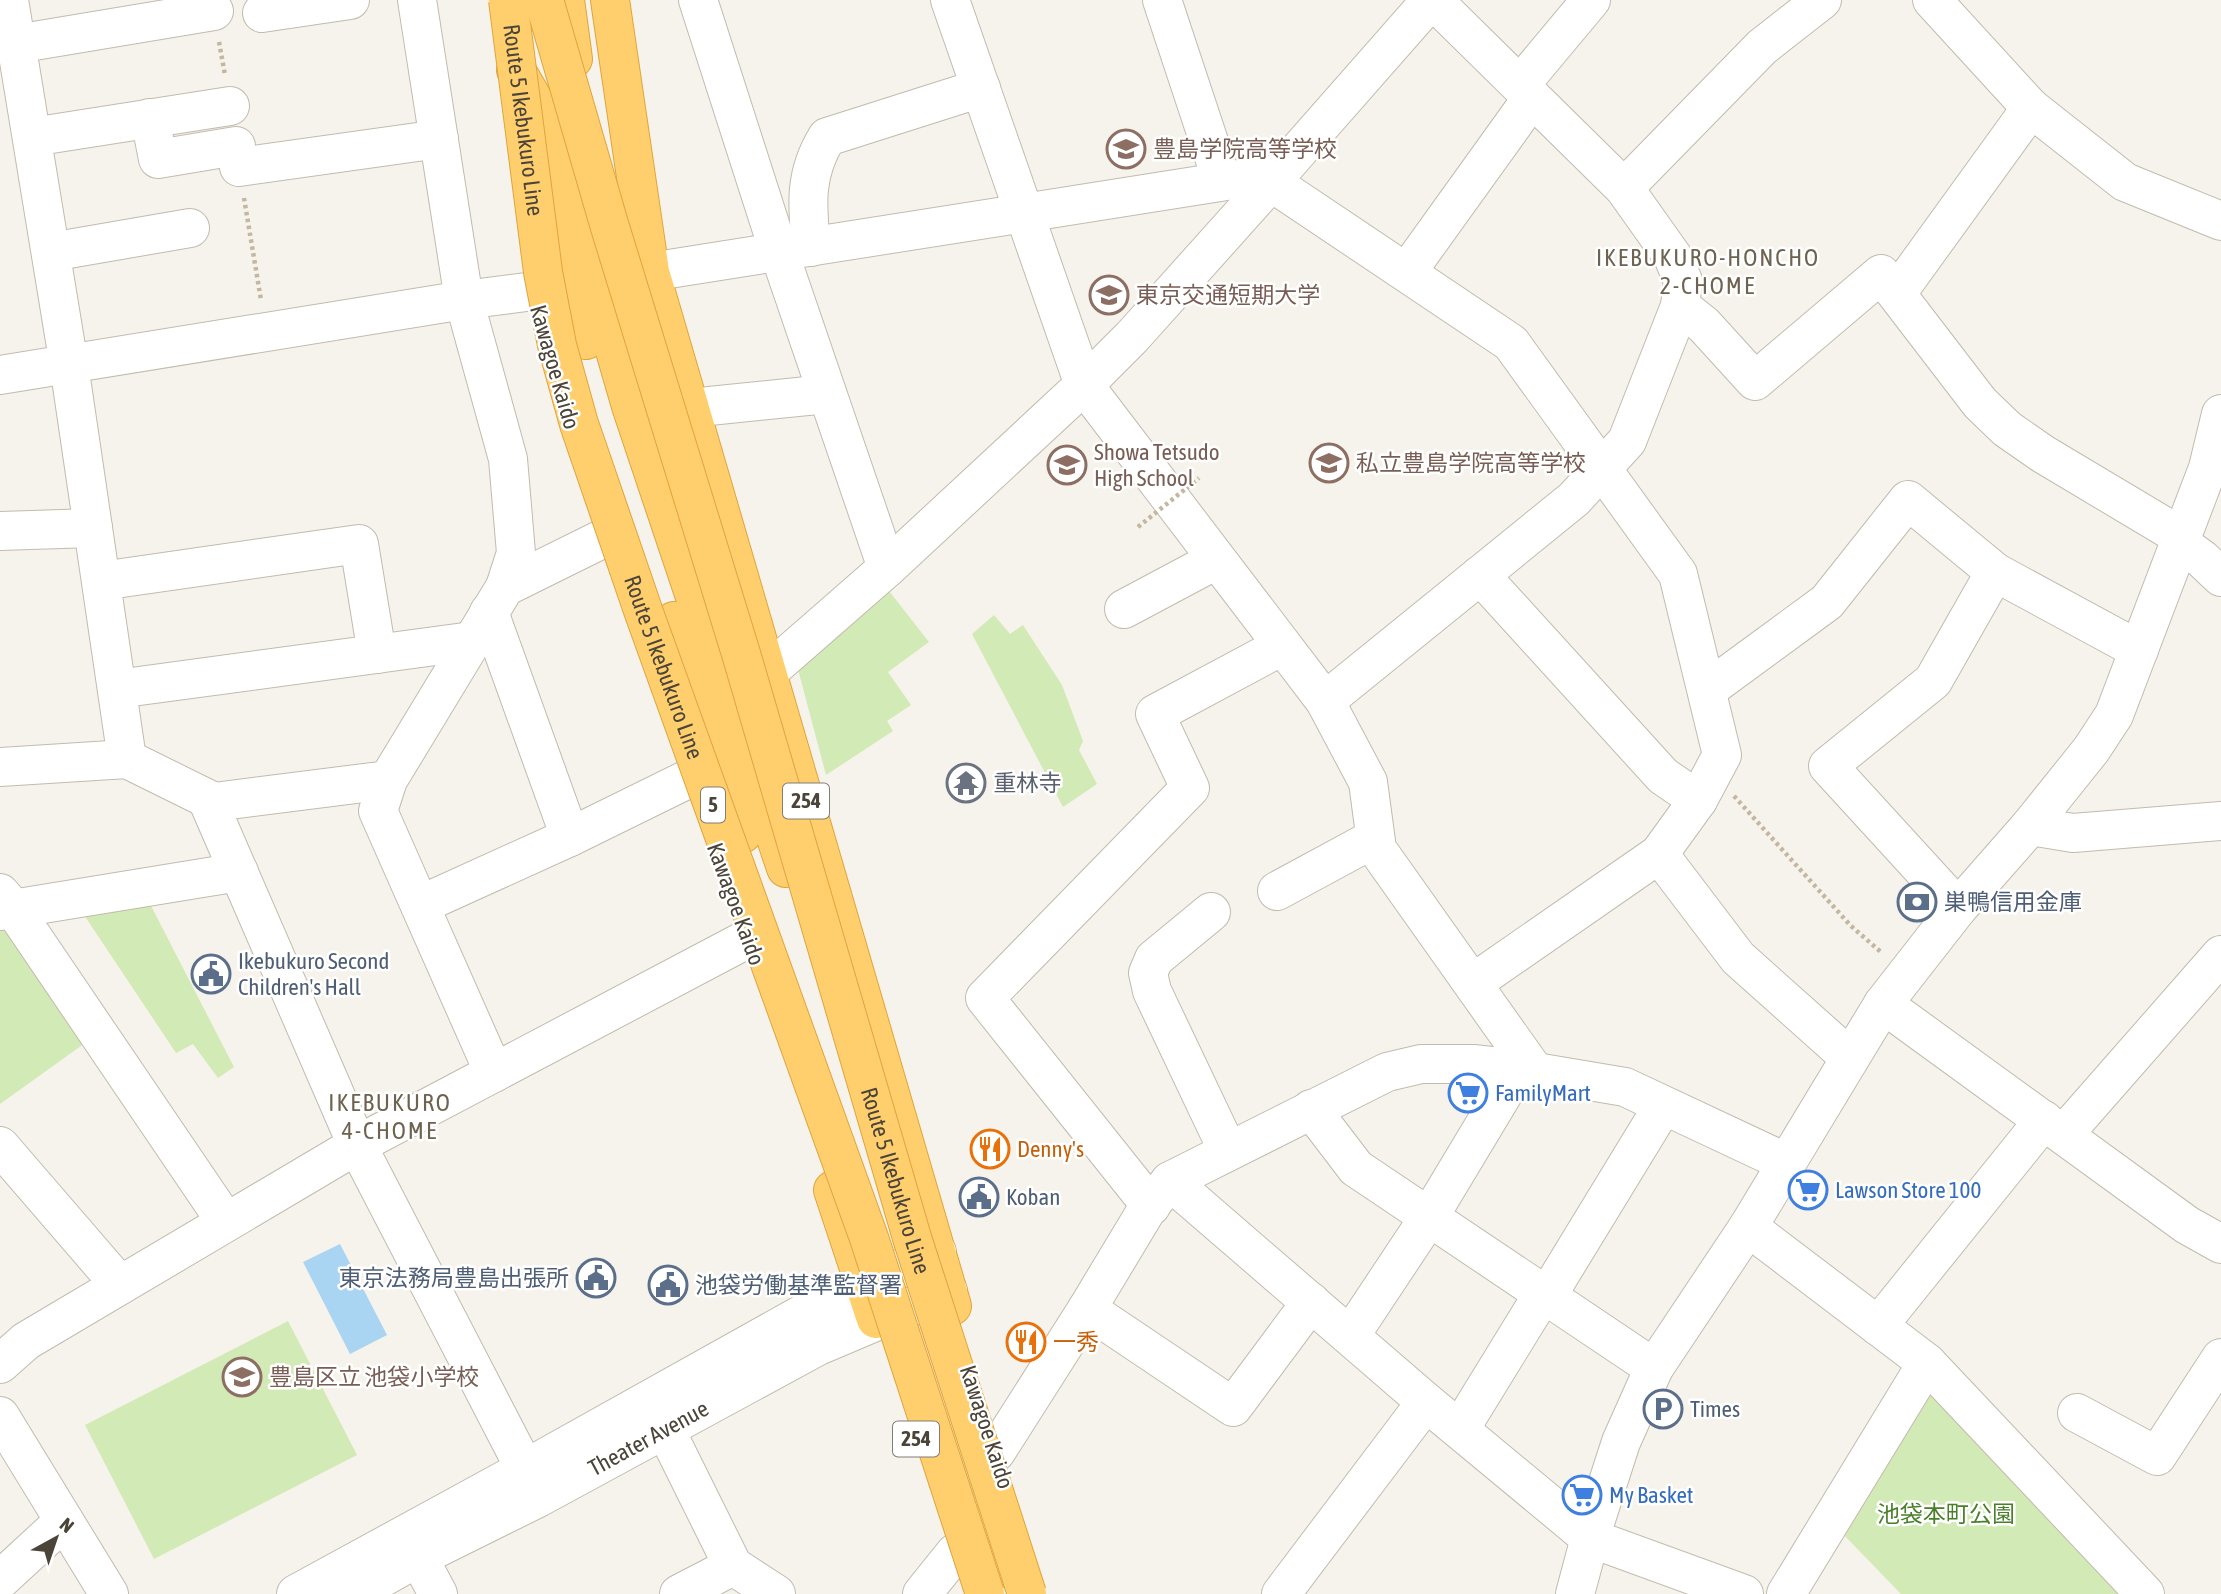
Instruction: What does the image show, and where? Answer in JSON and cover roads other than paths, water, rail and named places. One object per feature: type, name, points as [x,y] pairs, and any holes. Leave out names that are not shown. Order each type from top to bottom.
[{"type":"highway","name":"Kawagoe Kaido","points":[[499,0],[534,290],[546,346],[606,537],[749,937],[969,1594]]},
{"type":"highway","name":"Route 5 Ikebukuro Line","points":[[508,0],[543,272],[557,345],[579,424],[653,639],[869,1238],[985,1594]]},
{"type":"highway","name":"Route 5 Ikebukuro Line","points":[[544,0],[605,211],[925,1246],[1027,1594]]},
{"type":"highway","points":[[565,0],[600,279],[617,360],[699,612],[925,1246]]},
{"type":"highway","name":"Kawagoe Kaido","points":[[610,0],[650,272],[768,672],[925,1246],[948,1292],[964,1354],[1041,1594]]},
{"type":"highway","points":[[505,50],[556,139],[573,285],[588,350],[869,1238]]},
{"type":"street","points":[[9,0],[16,44],[19,115],[51,252],[127,759]]},
{"type":"street","points":[[262,13],[350,0]]},
{"type":"street","points":[[417,0],[464,300],[508,459],[516,553],[488,614],[388,780],[378,811],[494,1073]]},
{"type":"street","points":[[698,0],[795,250],[827,394],[887,568]]},
{"type":"street","points":[[950,0],[1084,385],[1325,701],[1368,782],[1377,849],[1474,983],[1526,1070]]},
{"type":"street","points":[[1161,0],[1222,181]]},
{"type":"street","points":[[768,672],[887,568],[1132,337],[1432,0],[1624,188],[1673,257],[1683,281],[1680,306],[1628,442],[1574,499],[1325,701]]},
{"type":"street","points":[[1407,272],[1526,92],[1591,0]]},
{"type":"street","points":[[1624,188],[1762,47],[1822,0]]},
{"type":"street","points":[[1932,0],[2031,108],[2125,182],[2221,221]]},
{"type":"street","points":[[16,44],[214,12]]},
{"type":"street","points":[[795,250],[816,155],[827,137],[981,88]]},
{"type":"street","points":[[19,115],[150,118],[230,106]]},
{"type":"street","points":[[1897,293],[2031,108]]},
{"type":"street","points":[[150,118],[158,159],[238,156],[439,139]]},
{"type":"street","points":[[650,272],[1258,176],[1271,182],[1511,342],[1678,574],[1722,755],[1706,786],[1659,854],[1474,983]]},
{"type":"street","points":[[51,252],[190,228]]},
{"type":"street","points":[[1680,306],[1704,325],[1755,381],[1881,274],[1980,404],[2007,429],[2181,540],[2221,577]]},
{"type":"street","points":[[0,375],[534,290]]},
{"type":"street","points":[[690,408],[827,394]]},
{"type":"street","points":[[1575,1594],[1620,1441],[1654,1368],[1748,1227],[1895,989],[1958,908],[2030,826],[2091,750],[2114,715],[2208,468],[2221,414]]},
{"type":"street","points":[[1707,690],[1827,602],[1908,500],[1995,572],[2139,650]]},
{"type":"street","points":[[0,531],[93,528]]},
{"type":"street","points":[[117,689],[377,654],[488,614],[606,537]]},
{"type":"street","points":[[101,581],[359,544],[377,654]]},
{"type":"street","points":[[1124,610],[1216,560]]},
{"type":"street","points":[[1958,908],[1828,766],[1933,681],[1995,572]]},
{"type":"street","points":[[1480,575],[1663,776],[1706,786]]},
{"type":"street","points":[[488,614],[570,838]]},
{"type":"street","points":[[1282,646],[1155,714],[1190,788],[985,998],[1160,1193],[1311,1302],[1590,1538],[1744,1594]]},
{"type":"street","points":[[0,767],[127,759],[214,802],[388,780]]},
{"type":"street","points":[[420,905],[570,838],[690,778]]},
{"type":"street","points":[[207,799],[357,1145],[525,1469]]},
{"type":"street","points":[[2030,826],[2073,833],[2221,821]]},
{"type":"street","points":[[1277,891],[1375,838]]},
{"type":"street","points":[[1659,854],[1738,958],[1850,1058]]},
{"type":"street","points":[[226,1222],[4,904],[239,872]]},
{"type":"street","points":[[1211,912],[1154,959],[1148,974],[1153,991],[1228,1151]]},
{"type":"street","points":[[0,1364],[26,1340],[357,1145],[749,937]]},
{"type":"street","points":[[1878,1326],[2054,1127],[2221,956]]},
{"type":"street","points":[[1895,989],[2054,1127],[2187,1225],[2221,1244]]},
{"type":"street","points":[[996,1452],[1160,1193],[1228,1151],[1387,1072],[1421,1064],[1473,1065],[1526,1070],[1625,1087],[1787,1163]]},
{"type":"street","points":[[1350,1336],[1526,1070]]},
{"type":"street","points":[[1460,1429],[1663,1107]]},
{"type":"street","points":[[1311,1109],[1356,1168],[1654,1368]]},
{"type":"street","points":[[0,1146],[120,1285]]},
{"type":"street","points":[[1748,1227],[1927,1363],[2145,1594]]},
{"type":"street","name":"Theater Avenue","points":[[353,1594],[413,1545],[525,1469],[797,1317],[864,1284],[925,1246]]},
{"type":"street","name":"Theater Avenue","points":[[296,1594],[413,1545],[538,1498],[818,1346],[948,1292]]},
{"type":"street","points":[[1087,1309],[1233,1407],[1311,1302]]},
{"type":"street","points":[[2077,1413],[2157,1455],[2221,1358]]},
{"type":"street","points":[[1786,1594],[1927,1363]]},
{"type":"street","points":[[1281,1594],[1426,1402]]},
{"type":"street","points":[[0,1416],[108,1594]]},
{"type":"street","points":[[665,1429],[733,1566],[776,1594]]},
{"type":"street","points":[[0,1580],[64,1521]]},
{"type":"street","points":[[413,1545],[438,1594]]},
{"type":"street","points":[[922,1594],[955,1553]]},
{"type":"street","points":[[679,1594],[733,1566]]},
{"type":"water","points":[[340,1244],[387,1335],[350,1354],[303,1262]]},
{"type":"place","name":"豊島学院高等学校","points":[[1126,149]]},
{"type":"place","name":"東京交通短期大学","points":[[1109,295]]},
{"type":"place","name":"私立豊島学院高等学校","points":[[1329,463]]},
{"type":"place","name":"Showa Tetsudo High School","points":[[1067,465]]},
{"type":"place","name":"重林寺","points":[[966,783]]},
{"type":"place","name":"巣鴨信用金庫","points":[[1917,902]]},
{"type":"place","name":"Ikebukuro Second Children's Hall","points":[[211,974]]},
{"type":"place","name":"FamilyMart","points":[[1468,1093]]},
{"type":"place","name":"Denny's","points":[[990,1149]]},
{"type":"place","name":"Lawson Store 100","points":[[1808,1190]]},
{"type":"place","name":"Koban","points":[[979,1197]]},
{"type":"place","name":"東京法務局豊島出張所","points":[[596,1278]]},
{"type":"place","name":"池袋労働基準監督署","points":[[668,1285]]},
{"type":"place","name":"一秀","points":[[1026,1342]]},
{"type":"place","name":"豊島区立 池袋小学校","points":[[242,1377]]},
{"type":"place","name":"Times","points":[[1663,1409]]},
{"type":"place","name":"My Basket","points":[[1582,1495]]},
{"type":"district","name":"IKEBUKURO-HONCHO 2-CHOME","points":[[1708,272]]},
{"type":"district","name":"IKEBUKURO 4-CHOME","points":[[390,1117]]},
{"type":"park label","name":"池袋本町公園","points":[[1946,1514]]}]
